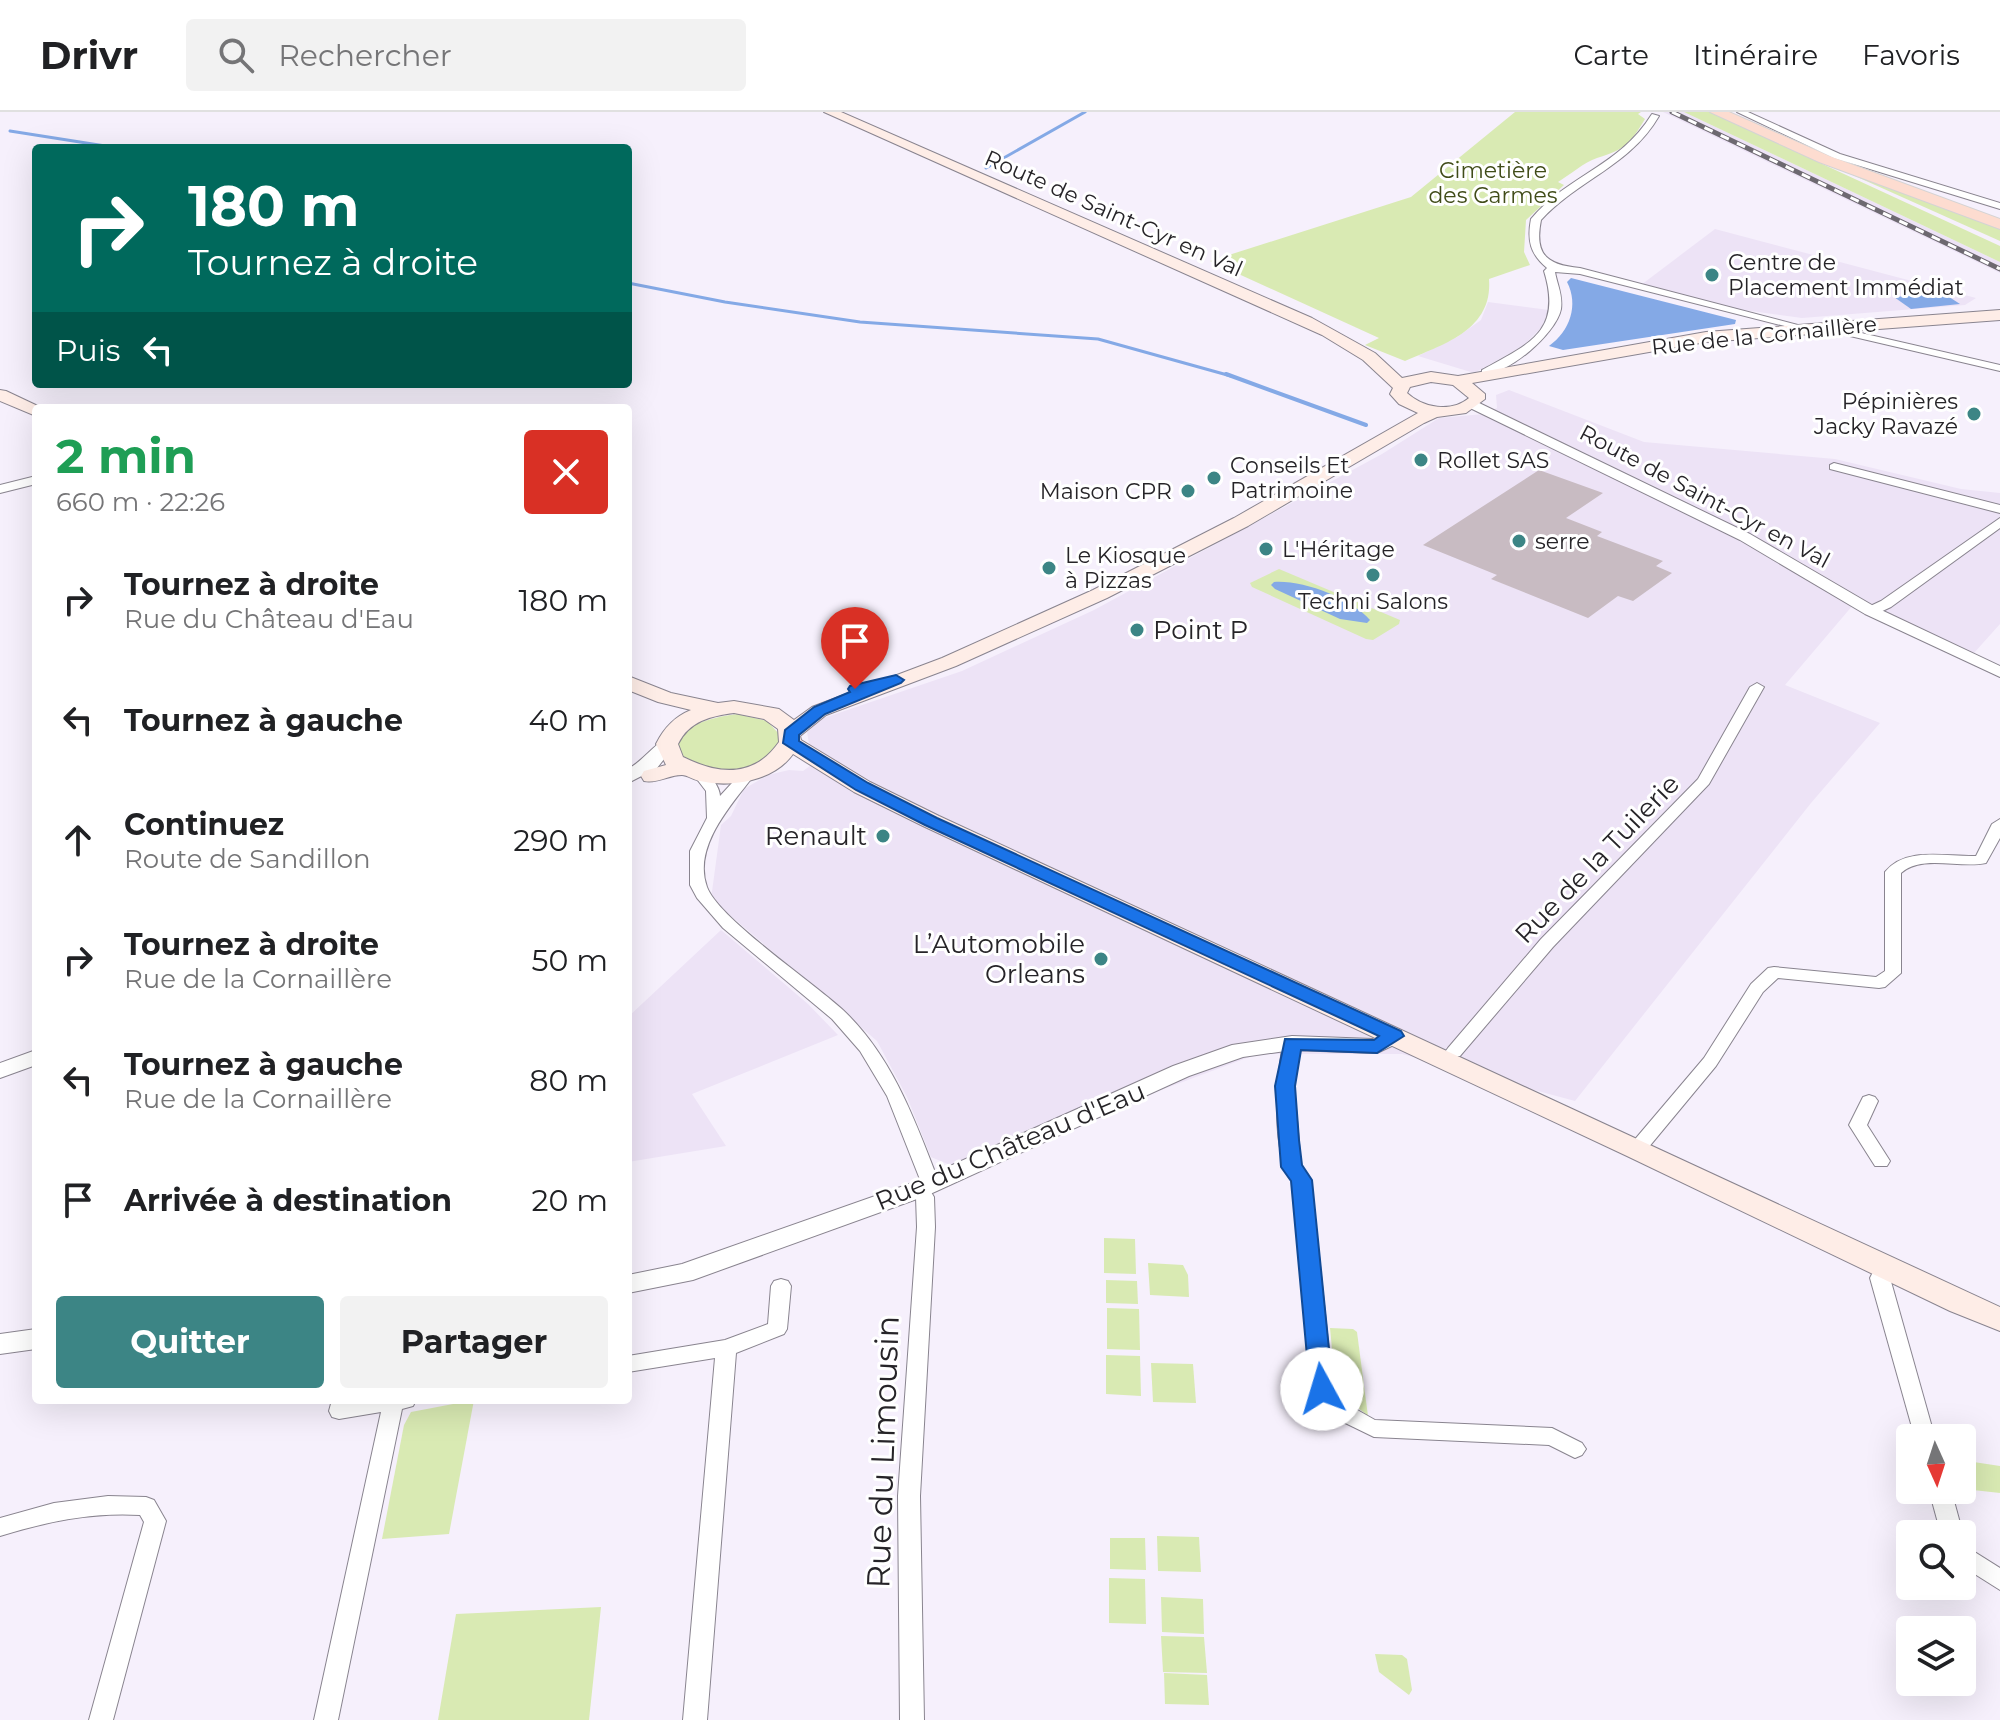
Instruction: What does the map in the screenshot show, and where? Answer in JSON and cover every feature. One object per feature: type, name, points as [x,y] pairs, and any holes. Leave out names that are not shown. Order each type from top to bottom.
[{"type":"main road","name":"Route de Saint-Cyr en Val","points":[[830,112],[1100,228],[1321,331],[1376,361],[1418,378]]},
{"type":"main road","points":[[1717,112],[1901,188],[2000,224]]},
{"type":"main road","points":[[1774,137],[1793,150],[1974,231]]},
{"type":"main road","points":[[1901,188],[2000,218]]},
{"type":"main road","name":"Rue de la Cornaillère","points":[[1418,378],[1458,381],[1627,350],[1743,334],[2000,315]]},
{"type":"main road","name":"Route de Saint-Cyr en Val","points":[[1376,361],[1400,392]]},
{"type":"main road","name":"Rue de la Cornaillère","points":[[1437,411],[1458,410],[1531,369]]},
{"type":"main road","points":[[1400,392],[1418,378]]},
{"type":"main road","points":[[1458,381],[1475,399]]},
{"type":"main road","points":[[1400,392],[1415,407],[1437,411]]},
{"type":"main road","points":[[1363,451],[1400,416],[1403,408],[1400,392]]},
{"type":"main road","points":[[0,395],[32,409]]},
{"type":"main road","points":[[652,776],[691,771],[717,777],[758,771],[796,749],[819,711],[977,650],[1100,594],[1241,522],[1437,411]]},
{"type":"main road","points":[[632,686],[665,698],[718,709],[763,711],[896,680]]},
{"type":"main road","points":[[632,687],[666,710],[673,735],[668,753],[691,771]]},
{"type":"main road","points":[[673,735],[702,712],[718,709]]},
{"type":"main road","points":[[763,711],[776,717],[810,768],[842,783],[862,787],[2000,1319]]},
{"type":"street","points":[[1741,112],[1847,159],[2000,206]]},
{"type":"street","points":[[1655,116],[1634,147],[1559,194],[1536,219],[1535,250],[1541,261],[1554,269],[1580,271],[1808,329]]},
{"type":"street","points":[[1486,372],[1531,347],[1554,321],[1556,291],[1549,271],[1554,269]]},
{"type":"street","points":[[1737,312],[1758,322],[1754,330],[1743,334]]},
{"type":"street","points":[[1892,323],[1885,335],[1894,342]]},
{"type":"street","points":[[1840,327],[1854,334],[2000,368]]},
{"type":"street","name":"Route de Saint-Cyr en Val","points":[[1475,399],[1745,537],[1871,611],[2000,672]]},
{"type":"street","points":[[1834,467],[2000,509]]},
{"type":"street","points":[[0,489],[32,481]]},
{"type":"street","points":[[1871,611],[1886,604],[2000,522]]},
{"type":"street","name":"Rue de la Tuilerie","points":[[1454,1052],[1547,943],[1704,781],[1757,687]]},
{"type":"street","points":[[632,775],[651,764],[673,735]]},
{"type":"street","points":[[691,771],[713,791],[714,815],[710,828]]},
{"type":"street","points":[[710,828],[730,791],[758,771]]},
{"type":"street","points":[[632,785],[652,776]]},
{"type":"street","points":[[1637,1149],[1710,1062],[1757,988],[1774,972],[1879,983],[1893,973],[1893,872],[1898,865],[1920,860],[1964,863],[1981,860],[2000,824]]},
{"type":"street","name":"Rue du Limousin","points":[[710,828],[696,861],[698,885],[705,898],[729,924],[838,1015],[866,1047],[896,1096],[926,1187],[909,1496],[912,1720]]},
{"type":"street","name":"Rue du Château d'Eau","points":[[632,1283],[684,1273],[926,1187],[1181,1071],[1240,1050],[1292,1043],[1377,1046],[1394,1036]]},
{"type":"street","points":[[1292,1043],[1285,1086],[1292,1167],[1302,1180],[1322,1389],[1326,1397],[1360,1424],[1374,1428],[1552,1437],[1575,1449]]},
{"type":"street","points":[[0,1071],[32,1059]]},
{"type":"street","points":[[1869,1101],[1858,1125],[1881,1161]]},
{"type":"street","points":[[1885,1267],[1880,1278],[1921,1424]]},
{"type":"street","points":[[632,1363],[726,1348],[777,1329],[781,1286]]},
{"type":"street","points":[[0,1344],[32,1340]]},
{"type":"street","points":[[695,1720],[726,1348]]},
{"type":"street","points":[[341,1404],[339,1411],[381,1404]]},
{"type":"street","points":[[326,1720],[390,1421],[398,1404]]},
{"type":"street","points":[[0,1527],[59,1509],[130,1505],[146,1506],[155,1521],[101,1720]]},
{"type":"street","points":[[1976,1564],[2000,1580]]},
{"type":"shaded area","points":[[1663,112],[1684,112],[2000,262],[2000,273]]},
{"type":"shaded area","points":[[1715,229],[1976,298],[1965,305],[1802,318],[1729,308],[1641,285]]},
{"type":"shaded area","points":[[1488,302],[1549,310],[1541,328],[1523,346],[1474,373],[1418,356],[1457,337],[1481,320]]},
{"type":"shaded area","points":[[1509,390],[1644,442],[1835,459],[1961,489],[2000,493],[2000,624],[1974,653],[1853,605],[1785,685],[1880,723],[1811,803],[1575,1101],[1402,1054],[1272,1054],[1252,1056],[955,1167],[931,1157],[907,1097],[877,1041],[711,899],[721,825],[731,816],[744,789],[768,775],[789,770],[803,771],[825,755],[809,744],[807,732],[818,720],[962,671],[1094,610],[1382,454],[1439,418],[1484,414],[1497,408],[1496,395]]},
{"type":"shaded area","points":[[721,930],[808,1004],[838,1035],[692,1094],[726,1146],[632,1161],[632,1013]]},
{"type":"green space","name":"Cimetière des Carmes","points":[[1515,112],[1641,112],[1638,114],[1645,119],[1626,145],[1587,162],[1558,182],[1564,185],[1526,220],[1524,252],[1530,265],[1489,279],[1483,311],[1463,333],[1450,341],[1405,361],[1365,345],[1379,338],[1210,261],[1411,197]]},
{"type":"green space","points":[[1684,112],[1710,112],[2000,246],[2000,262]]},
{"type":"green space","points":[[1826,163],[2000,227],[2000,241]]},
{"type":"green space","points":[[1279,569],[1400,620],[1399,624],[1373,640],[1366,639],[1252,587],[1250,583]]},
{"type":"green space","points":[[737,714],[767,721],[782,737],[781,747],[766,762],[744,769],[719,770],[695,766],[680,755],[677,745],[687,730],[707,720]]},
{"type":"green space","points":[[1104,1238],[1135,1239],[1136,1274],[1104,1273]]},
{"type":"green space","points":[[1148,1263],[1183,1265],[1188,1275],[1189,1297],[1150,1295]]},
{"type":"green space","points":[[1106,1280],[1137,1281],[1138,1304],[1106,1303]]},
{"type":"green space","points":[[1107,1308],[1139,1309],[1140,1350],[1107,1349]]},
{"type":"green space","points":[[1330,1328],[1357,1332],[1368,1416],[1336,1390]]},
{"type":"green space","points":[[1106,1355],[1140,1356],[1141,1396],[1106,1394]]},
{"type":"green space","points":[[1151,1363],[1193,1364],[1196,1403],[1153,1402]]},
{"type":"green space","points":[[453,1404],[473,1404],[449,1534],[382,1539],[404,1425],[411,1412]]},
{"type":"green space","points":[[1976,1462],[2000,1466],[2000,1493],[1976,1490]]},
{"type":"green space","points":[[1157,1536],[1199,1537],[1201,1572],[1158,1571]]},
{"type":"green space","points":[[1110,1538],[1145,1538],[1146,1570],[1110,1569]]},
{"type":"green space","points":[[1109,1578],[1145,1579],[1146,1624],[1109,1623]]},
{"type":"green space","points":[[1161,1597],[1203,1599],[1204,1634],[1162,1632]]},
{"type":"green space","points":[[601,1607],[589,1720],[438,1720],[456,1614]]},
{"type":"green space","points":[[1161,1636],[1204,1637],[1207,1673],[1163,1672]]},
{"type":"green space","points":[[1375,1654],[1402,1655],[1407,1659],[1412,1690],[1409,1695],[1379,1672]]},
{"type":"green space","points":[[1164,1673],[1207,1675],[1209,1705],[1165,1704]]},
{"type":"water","points":[[1571,278],[1736,320],[1735,324],[1563,350],[1549,346],[1562,333],[1570,317],[1572,300],[1567,282]]},
{"type":"water","points":[[1943,293],[1960,304],[1911,309],[1894,297]]},
{"type":"water","points":[[1274,582],[1299,584],[1326,592],[1351,604],[1370,620],[1367,623],[1340,619],[1275,589],[1271,585]]},
{"type":"building","name":"serre","points":[[1539,470],[1603,493],[1566,518],[1602,532],[1597,536],[1663,561],[1656,566],[1672,573],[1633,601],[1618,596],[1588,618],[1491,579],[1497,575],[1423,545]]},
{"type":"waterway","points":[[986,168],[1085,112]]},
{"type":"waterway","points":[[10,131],[93,144]]},
{"type":"waterway","points":[[632,284],[725,302],[860,322],[1098,339],[1231,376]]},
{"type":"waterway","points":[[1226,374],[1366,425]]},
{"type":"railway","points":[[1672,112],[2000,269]]},
{"type":"place","name":"Centre de Placement Immédiat","points":[[1712,275]]},
{"type":"place","name":"Pépinières Jacky Ravazé","points":[[1974,414]]},
{"type":"place","name":"Rollet SAS","points":[[1421,460]]},
{"type":"place","name":"Conseils Et Patrimoine","points":[[1214,478]]},
{"type":"place","name":"Maison CPR","points":[[1188,491]]},
{"type":"place","name":"serre","points":[[1519,541]]},
{"type":"place","name":"L'Héritage","points":[[1266,549]]},
{"type":"place","name":"Le Kiosque à Pizzas","points":[[1049,568]]},
{"type":"place","name":"Techni Salons","points":[[1373,575]]},
{"type":"place","name":"Point P","points":[[1137,630]]},
{"type":"place","name":"Renault","points":[[883,836]]},
{"type":"place","name":"L’Automobile Orleans","points":[[1101,959]]},
{"type":"route","points":[[855,689],[896,680],[805,719],[791,733],[791,743],[862,787],[931,821],[1394,1036],[1388,1042],[1369,1047],[1292,1043],[1285,1086],[1289,1140],[1292,1167],[1302,1180],[1322,1389]]}]
